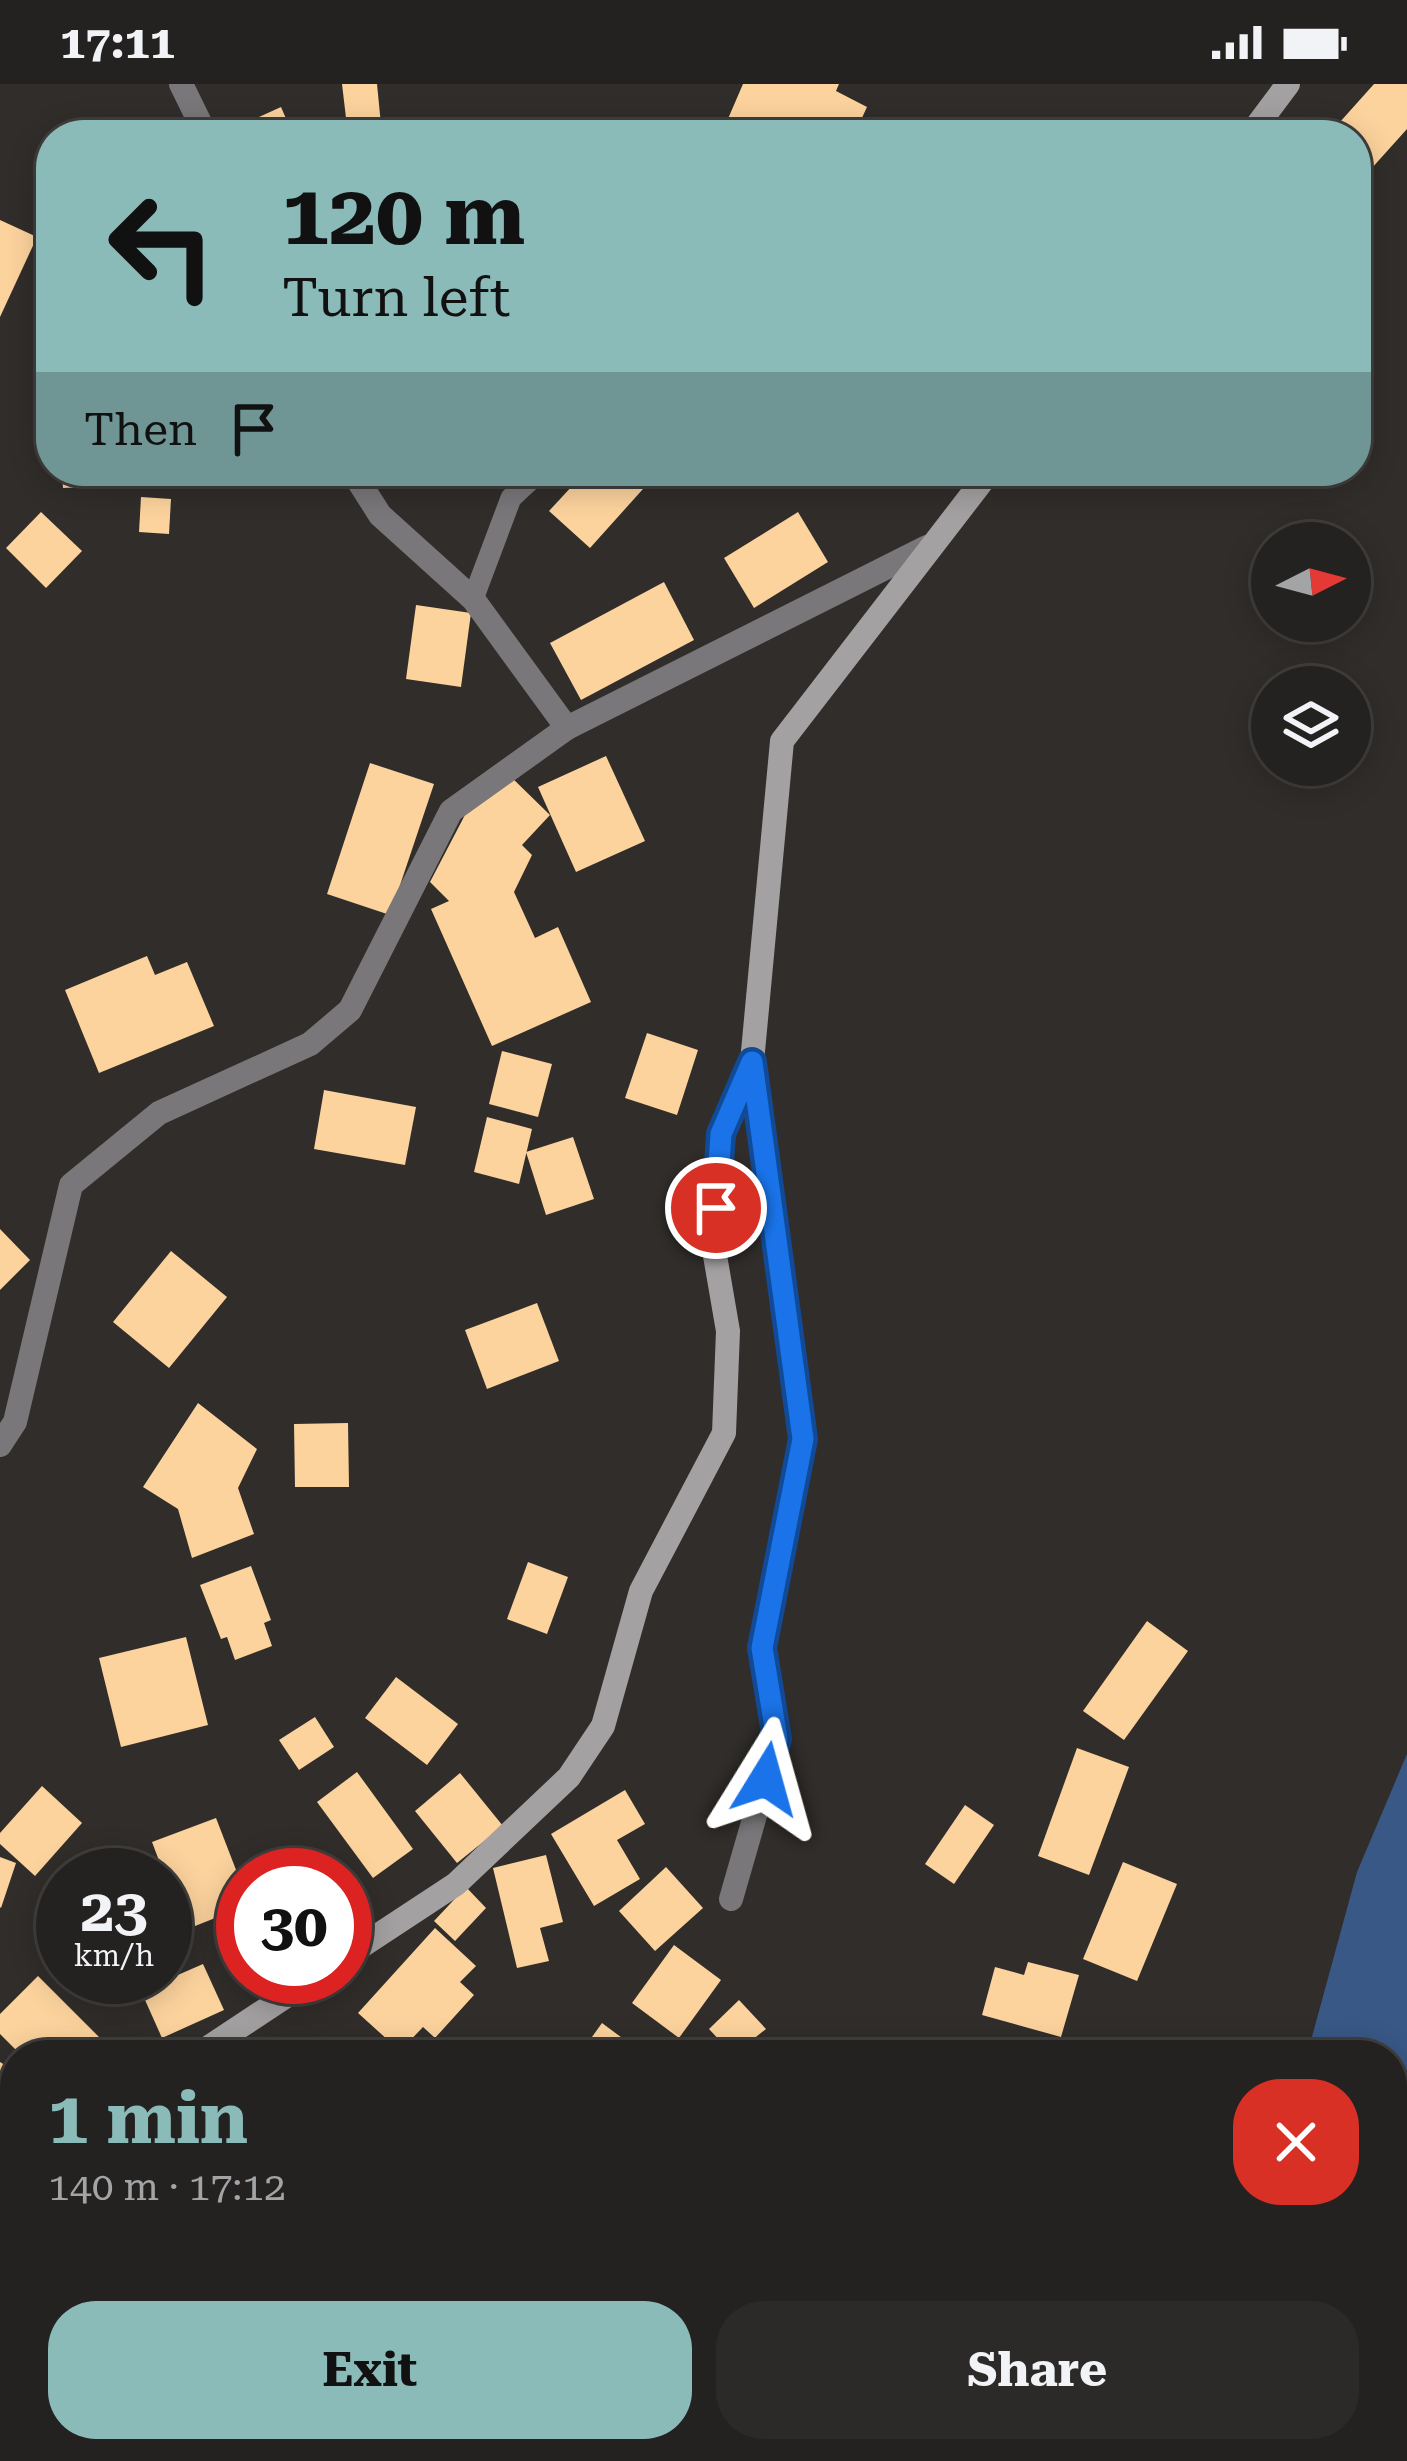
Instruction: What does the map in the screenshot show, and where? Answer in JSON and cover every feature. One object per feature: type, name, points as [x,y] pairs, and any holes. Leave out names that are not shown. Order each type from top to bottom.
[{"type":"street","points":[[181,84],[199,120]]},
{"type":"street","points":[[1261,120],[1288,84]]},
{"type":"street","points":[[362,486],[380,515],[472,599],[567,728]]},
{"type":"street","points":[[731,1899],[777,1739],[762,1648],[803,1439],[752,1062],[782,741],[978,486]]},
{"type":"street","points":[[0,1445],[15,1422],[71,1185],[159,1113],[310,1044],[350,1010],[452,812],[567,728],[927,547]]},
{"type":"street","points":[[372,1939],[456,1884],[568,1777],[603,1726],[641,1591],[724,1432],[728,1331],[713,1244],[721,1134],[752,1062]]},
{"type":"street","points":[[219,2040],[274,2004]]},
{"type":"lane","points":[[472,599],[512,498],[524,486]]},
{"type":"water","points":[[1407,1754],[1407,2040],[1311,2040],[1357,1872]]},
{"type":"building","points":[[342,84],[377,84],[381,120],[346,120]]},
{"type":"building","points":[[743,84],[839,84],[836,91],[867,107],[861,120],[727,120]]},
{"type":"building","points":[[1374,84],[1407,84],[1407,129],[1371,169],[1371,120],[1342,120]]},
{"type":"building","points":[[281,107],[287,120],[252,120]]},
{"type":"building","points":[[0,220],[36,239],[0,317]]},
{"type":"building","points":[[572,486],[643,489],[590,548],[549,511]]},
{"type":"building","points":[[141,497],[171,499],[169,534],[139,532]]},
{"type":"building","points":[[41,512],[82,551],[46,588],[6,548]]},
{"type":"building","points":[[798,512],[828,562],[754,608],[724,558]]},
{"type":"building","points":[[664,582],[694,640],[581,700],[550,643]]},
{"type":"building","points":[[416,605],[471,613],[461,687],[406,679]]},
{"type":"building","points":[[606,756],[645,841],[576,872],[538,787]]},
{"type":"building","points":[[370,763],[434,784],[390,915],[327,894]]},
{"type":"building","points":[[505,771],[550,815],[522,845],[532,855],[514,892],[535,938],[558,927],[591,1002],[492,1046],[431,909],[449,901],[430,882],[466,813]]},
{"type":"building","points":[[147,956],[155,975],[187,962],[214,1026],[99,1073],[65,990]]},
{"type":"building","points":[[647,1033],[698,1050],[677,1115],[625,1098]]},
{"type":"building","points":[[502,1051],[552,1064],[538,1117],[489,1104]]},
{"type":"building","points":[[324,1090],[416,1107],[405,1165],[314,1149]]},
{"type":"building","points":[[487,1117],[532,1129],[519,1184],[474,1172]]},
{"type":"building","points":[[573,1137],[594,1199],[546,1215],[526,1152]]},
{"type":"building","points":[[0,1229],[30,1260],[0,1290]]},
{"type":"building","points":[[171,1251],[227,1297],[169,1368],[113,1322]]},
{"type":"building","points":[[537,1303],[559,1361],[487,1389],[465,1330]]},
{"type":"building","points":[[198,1403],[257,1449],[238,1488],[254,1534],[192,1558],[178,1509],[143,1487]]},
{"type":"building","points":[[348,1423],[349,1487],[295,1487],[294,1424]]},
{"type":"building","points":[[528,1562],[568,1577],[547,1634],[507,1619]]},
{"type":"building","points":[[251,1566],[271,1620],[264,1623],[272,1646],[235,1660],[227,1637],[221,1639],[200,1585]]},
{"type":"building","points":[[1147,1621],[1188,1651],[1124,1740],[1083,1711]]},
{"type":"building","points":[[186,1637],[208,1725],[121,1747],[99,1658]]},
{"type":"building","points":[[396,1677],[458,1724],[427,1765],[365,1718]]},
{"type":"building","points":[[315,1717],[334,1747],[299,1770],[279,1740]]},
{"type":"building","points":[[1077,1748],[1129,1767],[1089,1875],[1038,1856]]},
{"type":"building","points":[[357,1772],[413,1849],[373,1878],[372,1848],[351,1848],[317,1802]]},
{"type":"building","points":[[460,1773],[503,1826],[457,1863],[415,1811]]},
{"type":"building","points":[[42,1786],[82,1823],[60,1848],[36,1848],[35,1876],[0,1844],[0,1833]]},
{"type":"building","points":[[625,1790],[645,1824],[617,1840],[640,1879],[594,1906],[551,1834]]},
{"type":"building","points":[[965,1805],[994,1825],[954,1884],[925,1864]]},
{"type":"building","points":[[216,1818],[228,1848],[216,1848],[216,1918],[192,1927],[192,1848],[154,1848],[152,1842]]},
{"type":"building","points":[[546,1855],[563,1922],[540,1928],[549,1961],[517,1968],[493,1868]]},
{"type":"building","points":[[0,1857],[16,1863],[1,1908],[0,1907]]},
{"type":"building","points":[[1123,1862],[1177,1884],[1137,1981],[1083,1959]]},
{"type":"building","points":[[666,1867],[703,1908],[655,1951],[619,1911]]},
{"type":"building","points":[[466,1887],[486,1908],[455,1941],[434,1921]]},
{"type":"building","points":[[435,1928],[476,1966],[460,1982],[474,1995],[435,2038],[423,2027],[411,2040],[388,2040],[358,2013],[372,2004],[372,1998]]},
{"type":"building","points":[[674,1945],[721,1980],[679,2038],[632,2003]]},
{"type":"building","points":[[1028,1962],[1079,1975],[1061,2037],[982,2015],[995,1967],[1024,1975]]},
{"type":"building","points":[[203,1964],[216,2004],[224,2010],[162,2038],[147,2004],[192,2004],[192,1969]]},
{"type":"building","points":[[36,1978],[36,2004],[66,2004],[102,2040],[6,2040],[0,2034],[0,2014]]},
{"type":"building","points":[[739,2000],[766,2029],[752,2040],[719,2040],[709,2029]]},
{"type":"building","points":[[602,2023],[625,2040],[590,2040]]},
{"type":"route","points":[[716,1208],[721,1134],[752,1062],[803,1439],[762,1648],[777,1739],[766,1779]]}]
